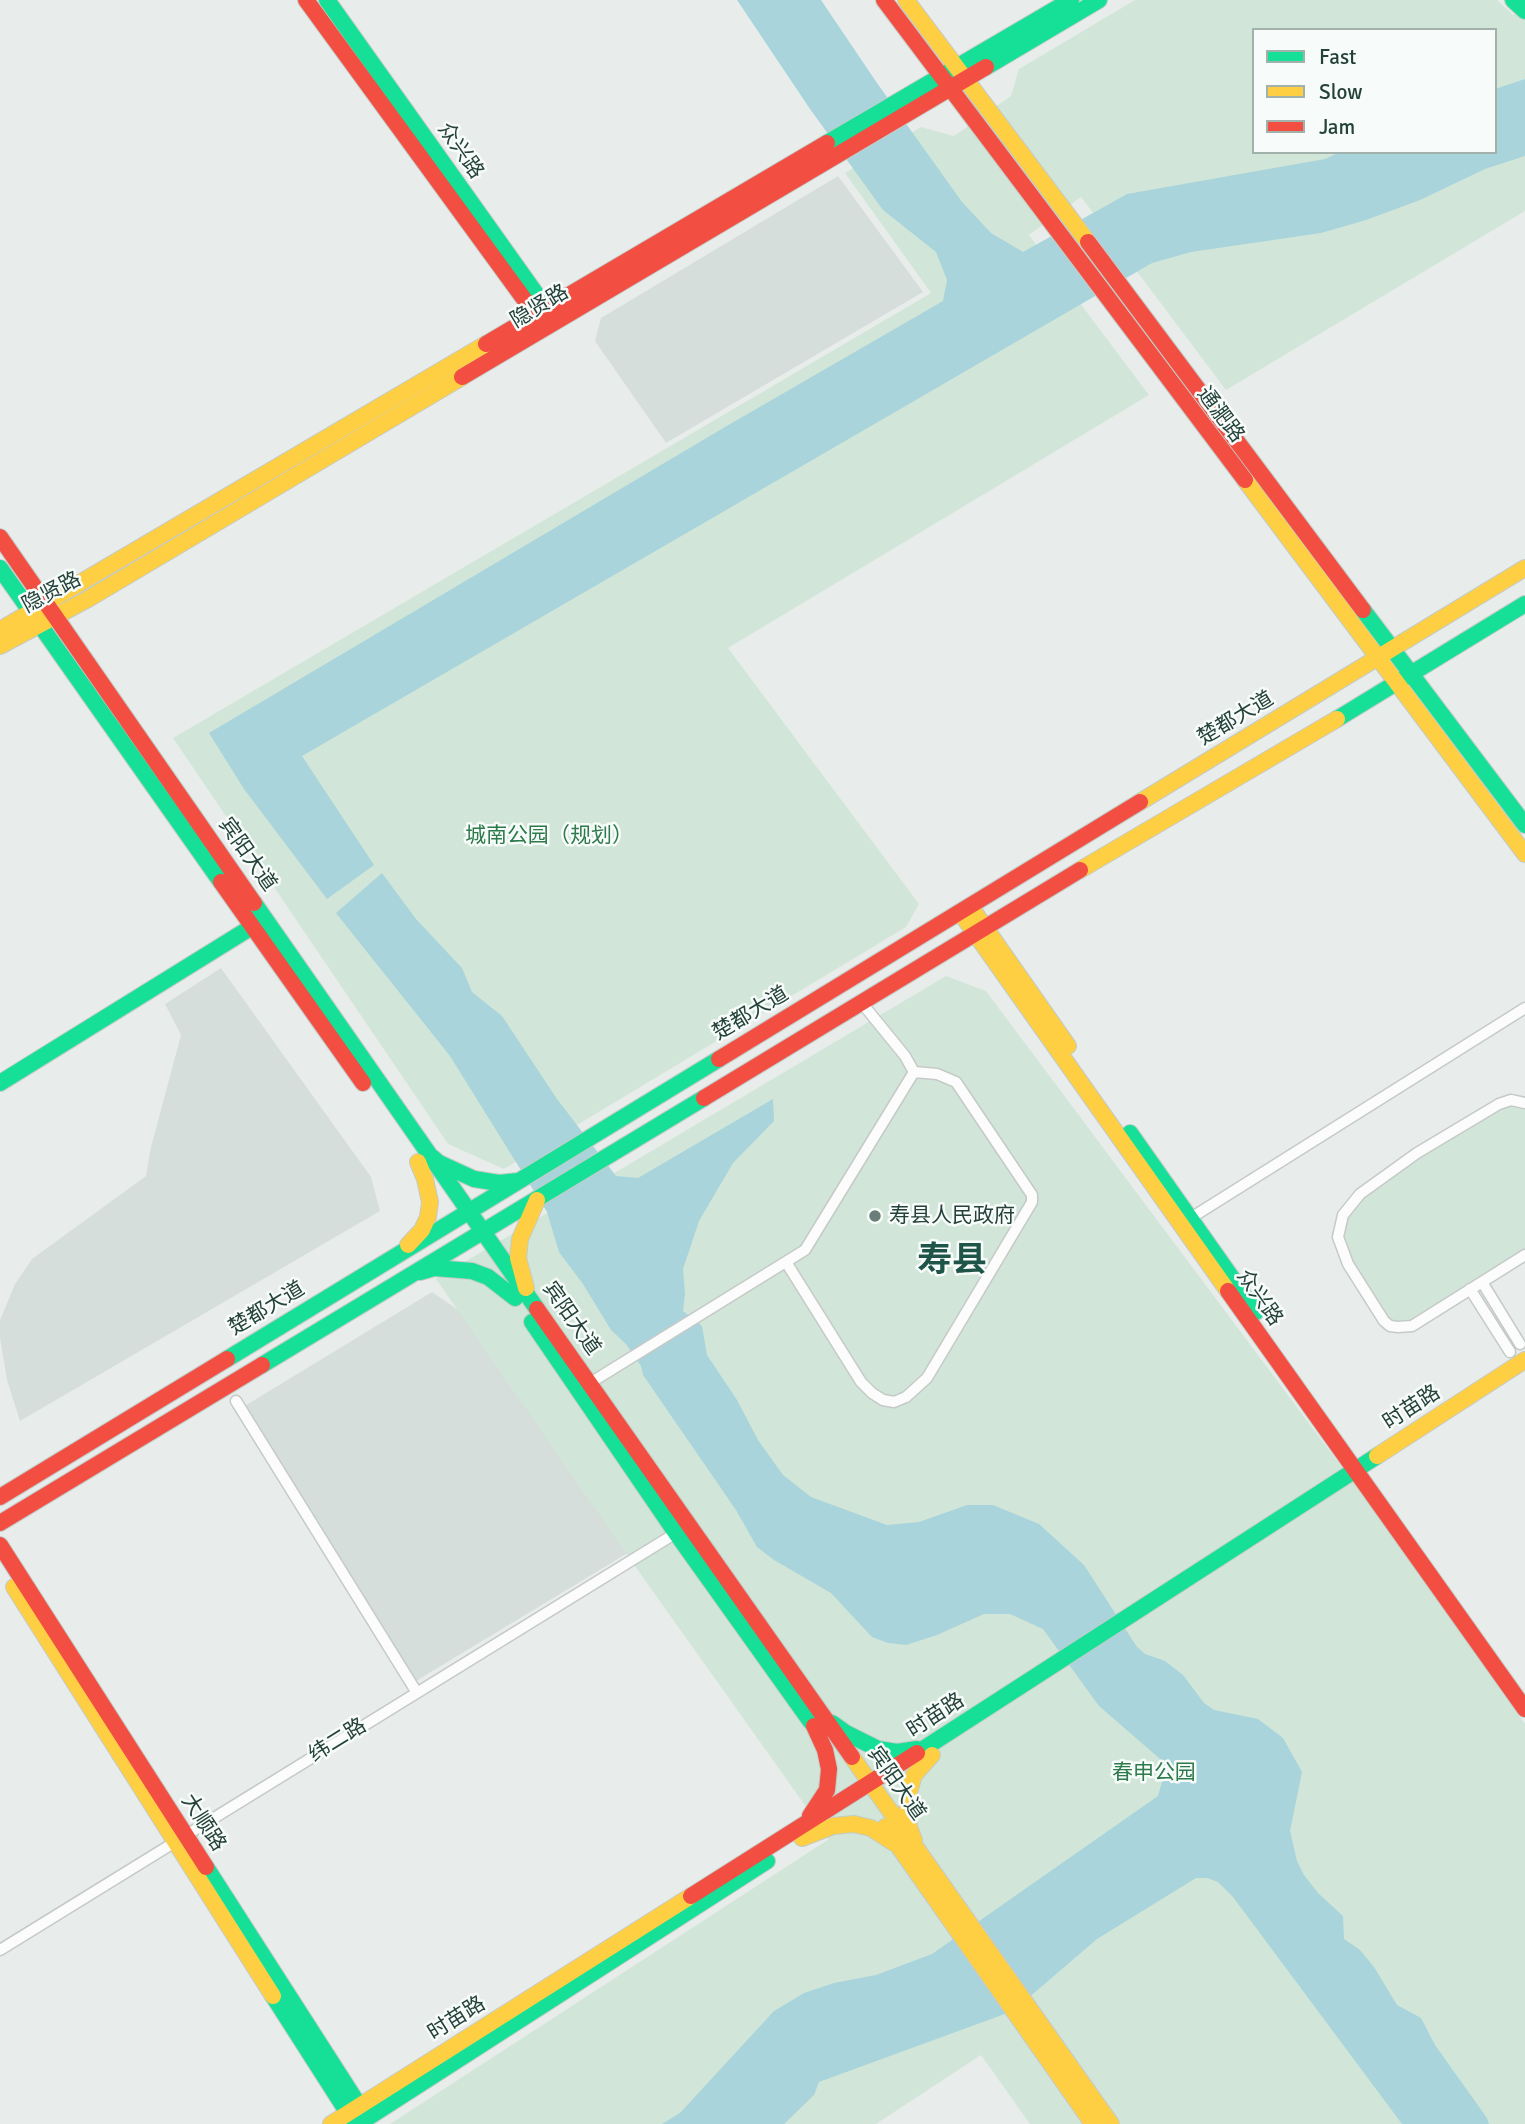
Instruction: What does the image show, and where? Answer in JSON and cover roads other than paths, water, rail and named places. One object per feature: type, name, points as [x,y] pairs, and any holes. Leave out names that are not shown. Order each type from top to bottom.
[{"type":"main road","name":"众兴路","points":[[306,0],[541,311],[557,324]]},
{"type":"main road","name":"众兴路","points":[[327,0],[541,311]]},
{"type":"main road","name":"通淝路","points":[[884,0],[1525,854]]},
{"type":"main road","name":"通淝路","points":[[906,0],[1525,825]]},
{"type":"main road","name":"隐贤路","points":[[961,73],[1071,0]]},
{"type":"main road","name":"隐贤路","points":[[0,630],[50,609],[541,311],[961,73],[1099,0]]},
{"type":"main road","points":[[1513,0],[1525,11]]},
{"type":"main road","name":"隐贤路","points":[[50,609],[88,599],[557,324],[945,82]]},
{"type":"main road","name":"宾阳大道","points":[[0,537],[259,923],[521,1296],[676,1533],[817,1719]]},
{"type":"main road","name":"宾阳大道","points":[[0,568],[259,923]]},
{"type":"main road","name":"楚都大道","points":[[0,1497],[1525,568]]},
{"type":"main road","points":[[0,1523],[975,932],[1397,684],[1525,604]]},
{"type":"main road","name":"隐贤路","points":[[0,646],[35,617]]},
{"type":"main road","name":"众兴路","points":[[965,909],[975,932],[1186,1221]]},
{"type":"main road","name":"众兴路","points":[[965,909],[1362,1468],[1525,1690]]},
{"type":"main road","points":[[0,1083],[259,923]]},
{"type":"main road","points":[[399,1253],[415,1239],[428,1217],[430,1202],[423,1158],[474,1179],[499,1183],[520,1180]]},
{"type":"main road","points":[[521,1296],[518,1258],[520,1239],[538,1199]]},
{"type":"main road","points":[[415,1273],[434,1268],[472,1271],[521,1296]]},
{"type":"main road","name":"宾阳大道","points":[[521,1296],[590,1383],[817,1719],[1039,2034],[1111,2124]]},
{"type":"main road","points":[[276,1328],[276,1337],[282,1346],[289,1349]]},
{"type":"main road","name":"时苗路","points":[[331,2124],[360,2121],[1362,1468],[1523,1352]]},
{"type":"main road","points":[[221,1362],[230,1366],[236,1376],[233,1382]]},
{"type":"main road","name":"时苗路","points":[[1362,1468],[1525,1372]]},
{"type":"main road","name":"众兴路","points":[[1362,1468],[1525,1709]]},
{"type":"main road","name":"大顺路","points":[[0,1545],[180,1838],[360,2121]]},
{"type":"main road","name":"大顺路","points":[[0,1565],[180,1838]]},
{"type":"main road","points":[[817,1719],[878,1749],[897,1752],[931,1750]]},
{"type":"main road","points":[[800,1834],[827,1790],[829,1769],[817,1719]]},
{"type":"main road","points":[[912,1854],[907,1810],[909,1792],[914,1776],[931,1750]]},
{"type":"main road","points":[[800,1834],[833,1826],[854,1825],[871,1828],[912,1854]]},
{"type":"main road","name":"宾阳大道","points":[[1039,2034],[1093,2124]]},
{"type":"street","points":[[861,1002],[905,1056],[914,1072]]},
{"type":"street","points":[[1186,1221],[1525,1007]]},
{"type":"street","points":[[590,1383],[805,1250],[914,1072]]},
{"type":"street","points":[[786,1262],[861,1382],[872,1393],[883,1400],[894,1402],[906,1397],[927,1378],[1032,1202],[1032,1195],[956,1082],[937,1074],[914,1072]]},
{"type":"street","points":[[1525,1090],[1417,1153],[1360,1194],[1343,1215],[1338,1237],[1348,1264],[1384,1321],[1390,1326],[1412,1326],[1525,1255]]},
{"type":"street","points":[[1511,1100],[1525,1103]]},
{"type":"street","points":[[1482,1282],[1523,1352]]},
{"type":"street","points":[[1470,1289],[1510,1352]]},
{"type":"street","points":[[236,1401],[414,1688]]},
{"type":"street","name":"纬二路","points":[[0,1950],[676,1533]]},
{"type":"water","points":[[737,0],[821,0],[962,202],[991,233],[1023,252],[1127,194],[1325,159],[1336,154],[1497,154],[1497,88],[1525,79],[1525,156],[1485,169],[1420,200],[1321,233],[1191,252],[1152,263],[302,756],[374,865],[327,899],[244,789],[209,733],[943,301],[947,280],[936,252],[883,210],[810,109]]},
{"type":"water","points":[[382,873],[416,919],[462,968],[472,992],[502,1016],[557,1099],[616,1176],[638,1178],[773,1099],[774,1121],[733,1163],[699,1221],[683,1269],[683,1311],[702,1326],[707,1355],[737,1400],[758,1440],[783,1475],[811,1497],[887,1525],[919,1522],[967,1505],[993,1505],[1039,1524],[1084,1565],[1137,1647],[1145,1654],[1165,1661],[1183,1675],[1204,1703],[1214,1710],[1258,1719],[1283,1738],[1302,1772],[1290,1831],[1297,1861],[1304,1875],[1318,1893],[1343,1916],[1344,1939],[1360,1950],[1374,1967],[1397,2005],[1421,2018],[1435,2045],[1489,2124],[1402,2124],[1233,1897],[1218,1882],[1196,1878],[1097,1939],[1013,2011],[819,2082],[814,2095],[784,2124],[662,2124],[680,2113],[774,2011],[804,1993],[834,1983],[876,1975],[932,1954],[1158,1796],[1165,1771],[1159,1758],[1099,1706],[1043,1629],[1010,1614],[984,1614],[937,1635],[906,1645],[888,1643],[872,1637],[831,1593],[757,1547],[736,1510],[643,1375],[641,1366],[626,1344],[611,1330],[583,1284],[559,1252],[547,1212],[450,1056],[336,913]]},
{"type":"place","name":"寿县人民政府","points":[[875,1216]]},
{"type":"district","name":"寿县","points":[[952,1262]]},
{"type":"park label","name":"城南公园（规划）","points":[[549,836]]},
{"type":"park label","name":"春申公园","points":[[1154,1773]]}]
